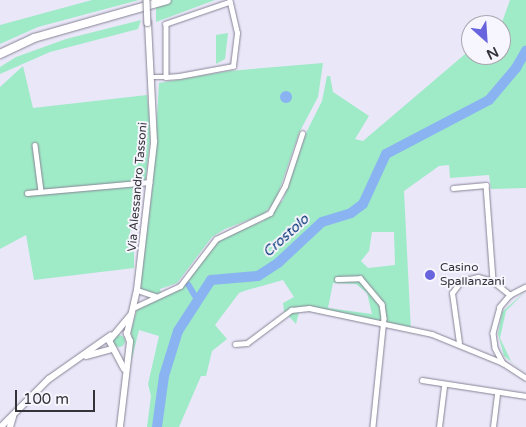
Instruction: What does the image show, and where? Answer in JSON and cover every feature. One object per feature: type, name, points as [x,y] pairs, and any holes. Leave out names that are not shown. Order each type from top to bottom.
[{"type":"main road","points":[[0,54],[49,33],[166,0]]},
{"type":"street","name":"Via Alessandro Tassoni","points":[[120,427],[126,348],[130,342],[127,334],[138,290],[154,129],[147,0]]},
{"type":"street","points":[[152,77],[166,77],[233,66],[237,33],[230,2],[166,24],[166,77]]},
{"type":"street","points":[[132,311],[156,296],[180,286],[216,239],[270,214],[286,186],[302,134]]},
{"type":"street","points":[[35,145],[42,192]]},
{"type":"street","points":[[27,193],[150,182]]},
{"type":"street","points":[[453,188],[486,185],[493,281]]},
{"type":"street","points":[[459,343],[452,293],[461,281],[478,277],[493,281],[510,296]]},
{"type":"street","points":[[338,279],[360,278],[372,288],[382,304],[383,323],[373,427]]},
{"type":"street","points":[[503,363],[495,348],[493,327],[500,307],[510,296],[526,287]]},
{"type":"street","points":[[138,290],[156,296]]},
{"type":"street","points":[[235,344],[246,343],[291,310],[309,308],[383,323],[459,343],[503,363],[526,378]]},
{"type":"street","name":"Via Alessandro Tassoni","points":[[124,371],[110,336],[132,311]]},
{"type":"street","points":[[117,330],[127,334]]},
{"type":"street","points":[[1,427],[14,417],[38,389],[110,336]]},
{"type":"street","points":[[80,359],[126,348]]},
{"type":"street","points":[[422,380],[444,386],[526,396]]},
{"type":"street","points":[[439,427],[444,386]]},
{"type":"street","points":[[493,427],[497,393]]},
{"type":"street","points":[[10,427],[14,417]]},
{"type":"green space","points":[[92,0],[139,0],[38,27],[0,44],[0,25]]},
{"type":"green space","points":[[156,0],[215,0],[156,22]]},
{"type":"green space","points":[[510,0],[526,0],[526,188],[491,189],[489,175],[450,178],[449,165],[439,166],[404,191],[411,332],[307,311],[299,312],[296,324],[284,311],[283,303],[294,297],[283,280],[244,291],[239,293],[215,325],[227,339],[212,351],[206,376],[201,376],[179,427],[147,427],[151,396],[148,384],[159,336],[139,330],[129,370],[133,344],[131,331],[137,309],[177,291],[222,238],[263,221],[283,200],[307,131],[322,101],[327,76],[330,76],[333,92],[369,116],[355,139],[363,141],[461,58],[461,65],[511,65],[511,15],[505,15]],"holes":[[[372,232],[394,232],[395,265],[368,268],[361,261],[369,251]],[[333,283],[356,284],[367,293],[372,314],[328,308]]]},
{"type":"green space","points":[[141,20],[138,29],[50,52],[0,74],[0,67],[16,57],[66,39]]},
{"type":"green space","points":[[228,33],[225,59],[216,64],[216,35]]},
{"type":"green space","points":[[323,63],[318,97],[299,133],[276,200],[264,214],[225,229],[212,237],[177,283],[160,289],[161,293],[152,294],[140,289],[153,182],[159,83],[229,71]]},
{"type":"green space","points":[[23,66],[33,108],[147,95],[151,132],[146,176],[145,182],[141,183],[129,237],[134,253],[134,268],[34,280],[26,235],[0,249],[0,87]]},
{"type":"green space","points":[[526,291],[506,311],[500,338],[511,361],[526,373],[504,356],[498,334],[502,312]]},
{"type":"green space","points":[[119,335],[125,341],[119,347],[113,341]]},
{"type":"water","points":[[284,91],[288,91],[292,97],[288,103],[284,103],[280,99],[280,95]]},
{"type":"waterway","name":"Crostolo","points":[[157,427],[164,376],[178,331],[211,280],[258,276],[278,263],[322,222],[351,213],[363,204],[386,154],[489,100],[516,68],[526,51]]},
{"type":"waterway","points":[[189,285],[197,299]]},
{"type":"place","name":"Casino Spallanzani","points":[[430,275]]}]
